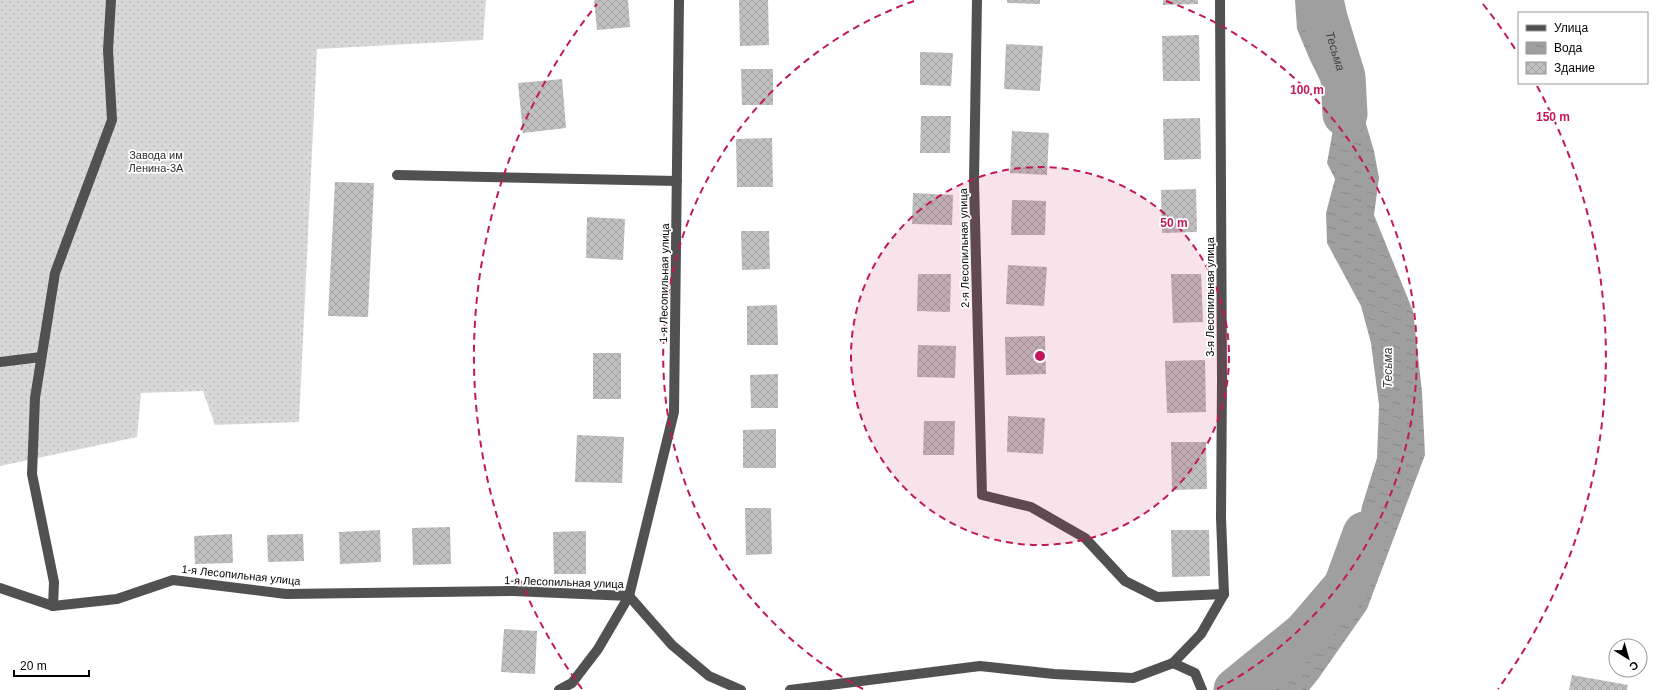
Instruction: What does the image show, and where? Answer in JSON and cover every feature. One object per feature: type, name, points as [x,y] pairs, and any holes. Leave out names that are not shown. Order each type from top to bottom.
[{"type":"street","points":[[53,606],[54,582],[32,474],[35,398],[55,273],[112,120],[108,50],[111,0]]},
{"type":"street","name":"1-я Лесопильная улица","points":[[0,588],[53,606],[117,599],[173,580],[286,594],[513,591],[629,596],[674,412],[679,0]]},
{"type":"street","name":"2-я Лесопильная улица","points":[[977,0],[974,181],[982,496],[1031,506],[1085,538],[1125,581],[1157,597],[1224,594]]},
{"type":"street","name":"3-я Лесопильная улица","points":[[1220,0],[1222,372],[1221,518],[1224,594]]},
{"type":"street","points":[[397,175],[677,181]]},
{"type":"street","points":[[0,362],[41,357]]},
{"type":"street","points":[[790,690],[980,666],[1054,674],[1133,678],[1173,663],[1201,634],[1224,594]]},
{"type":"street","points":[[559,690],[572,683],[598,649],[629,596],[672,645],[709,676],[741,690]]},
{"type":"street","points":[[1173,663],[1195,673],[1202,690]]},
{"type":"green space","name":"Завода им Ленина-3А","points":[[0,0],[486,0],[483,40],[317,49],[299,422],[215,425],[203,391],[141,393],[137,437],[0,466]]},
{"type":"water","points":[[1295,0],[1329,0],[1333,48],[1355,87],[1374,151],[1379,178],[1374,215],[1413,311],[1422,392],[1425,455],[1367,609],[1318,679],[1309,690],[1236,690],[1260,676],[1282,657],[1338,601],[1354,555],[1362,506],[1377,458],[1379,405],[1371,343],[1361,306],[1327,243],[1326,213],[1335,179],[1327,163],[1336,113],[1310,60],[1297,29]]},
{"type":"building","points":[[594,0],[628,0],[630,27],[597,30]]},
{"type":"building","points":[[739,0],[768,0],[769,45],[740,46]]},
{"type":"building","points":[[1007,0],[1040,0],[1040,4],[1007,3]]},
{"type":"building","points":[[1163,0],[1198,0],[1198,4],[1163,5]]},
{"type":"building","points":[[1199,35],[1200,81],[1163,81],[1162,36]]},
{"type":"building","points":[[1006,44],[1043,46],[1040,91],[1004,89]]},
{"type":"building","points":[[920,52],[953,53],[951,86],[920,85]]},
{"type":"building","points":[[741,69],[773,69],[773,105],[742,105]]},
{"type":"building","points":[[562,79],[566,128],[523,133],[518,83]]},
{"type":"building","points":[[921,116],[951,116],[950,153],[920,153]]},
{"type":"building","points":[[1200,118],[1201,159],[1164,160],[1163,119]]},
{"type":"building","points":[[1012,131],[1049,133],[1047,175],[1010,173]]},
{"type":"building","points":[[772,138],[773,187],[737,187],[736,139]]},
{"type":"building","points":[[335,182],[374,183],[368,317],[328,316]]},
{"type":"building","points":[[1196,189],[1197,232],[1162,233],[1161,190]]},
{"type":"building","points":[[913,193],[953,195],[952,225],[912,224]]},
{"type":"building","points":[[1012,200],[1046,201],[1045,235],[1011,235]]},
{"type":"building","points":[[587,217],[625,219],[623,260],[586,258]]},
{"type":"building","points":[[741,231],[769,231],[770,269],[742,270]]},
{"type":"building","points":[[1008,265],[1047,267],[1044,306],[1006,304]]},
{"type":"building","points":[[918,274],[951,274],[950,312],[917,311]]},
{"type":"building","points":[[1171,274],[1201,274],[1203,322],[1173,323]]},
{"type":"building","points":[[777,305],[778,345],[747,345],[747,306]]},
{"type":"building","points":[[1045,336],[1046,374],[1006,375],[1005,337]]},
{"type":"building","points":[[918,345],[956,346],[955,378],[917,377]]},
{"type":"building","points":[[593,353],[621,353],[621,399],[593,399]]},
{"type":"building","points":[[1205,360],[1206,412],[1167,413],[1165,361]]},
{"type":"building","points":[[778,374],[778,408],[751,408],[750,375]]},
{"type":"building","points":[[1008,416],[1045,418],[1043,454],[1007,452]]},
{"type":"building","points":[[924,421],[955,421],[954,455],[923,455]]},
{"type":"building","points":[[776,429],[776,468],[743,468],[743,430]]},
{"type":"building","points":[[577,435],[624,437],[622,483],[575,482]]},
{"type":"building","points":[[1171,442],[1206,442],[1207,489],[1172,490]]},
{"type":"building","points":[[745,508],[771,508],[772,554],[746,555]]},
{"type":"building","points":[[450,527],[451,564],[413,565],[412,528]]},
{"type":"building","points":[[380,530],[381,562],[340,564],[339,532]]},
{"type":"building","points":[[1171,530],[1209,530],[1210,576],[1172,577]]},
{"type":"building","points":[[586,531],[586,574],[554,574],[553,532]]},
{"type":"building","points":[[232,534],[233,563],[195,564],[194,536]]},
{"type":"building","points":[[303,534],[304,561],[268,562],[267,535]]},
{"type":"building","points":[[504,629],[537,631],[535,674],[501,672]]},
{"type":"building","points":[[1572,675],[1628,685],[1627,690],[1569,690]]},
{"type":"waterway","name":"Тесьма","points":[[1321,0],[1343,77],[1345,114]]},
{"type":"waterway","name":"Тесьма","points":[[1236,690],[1305,634],[1346,586],[1365,534]]}]
